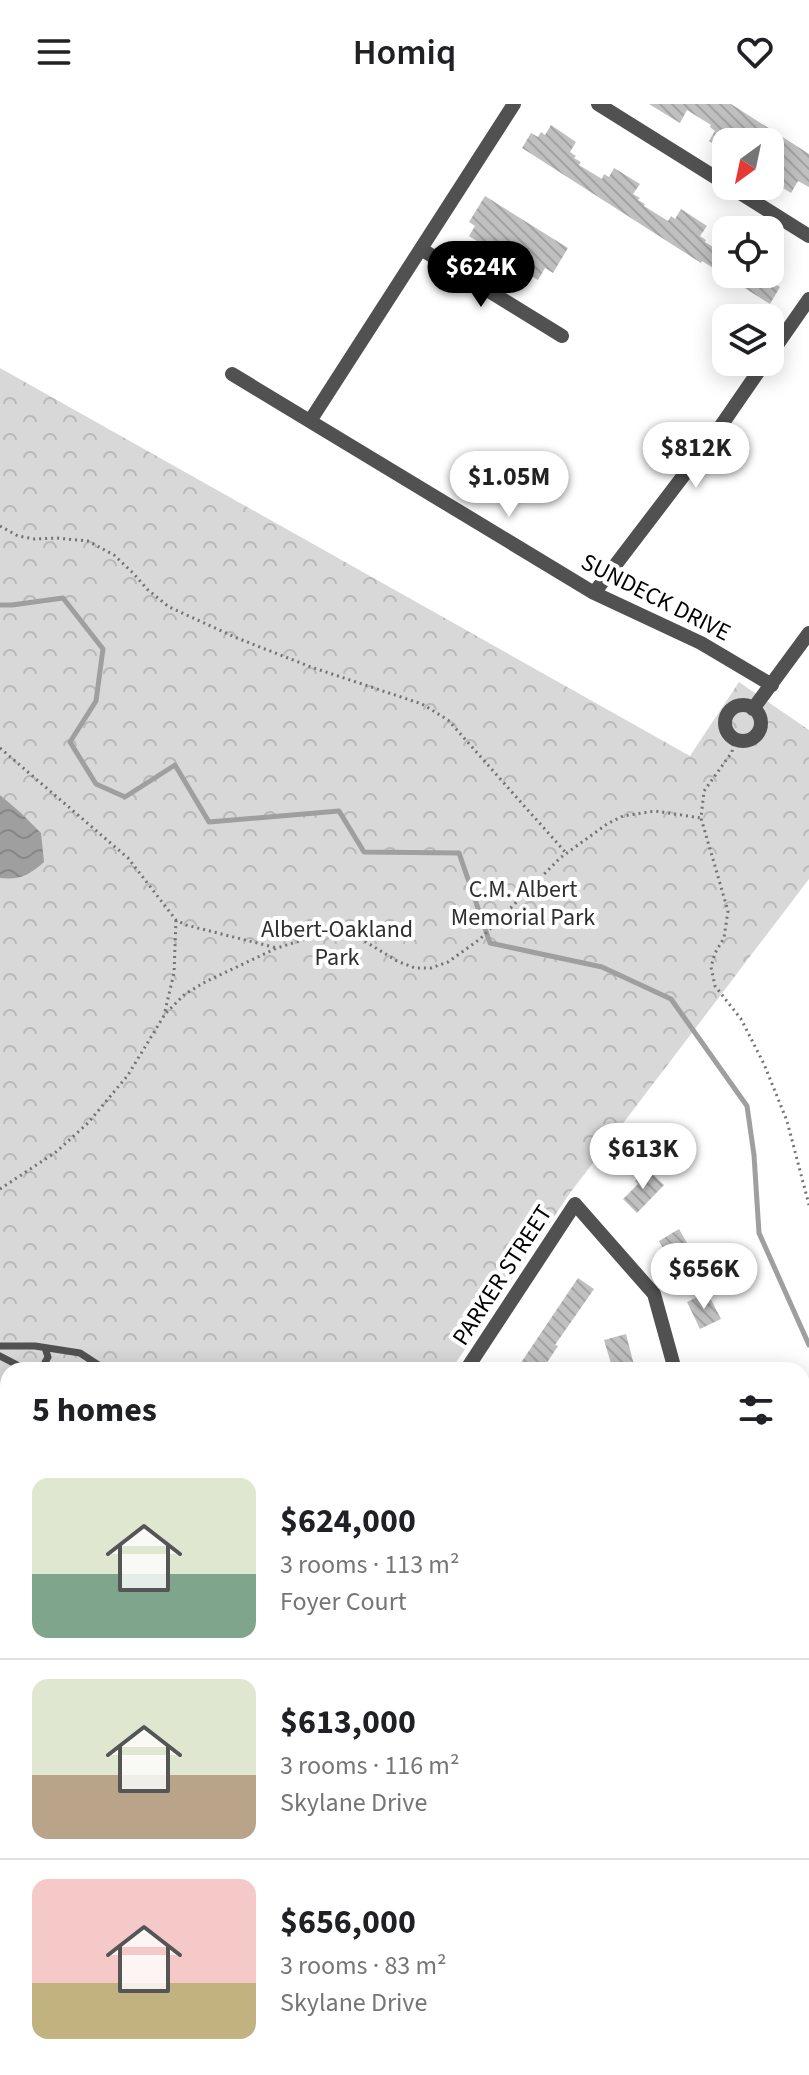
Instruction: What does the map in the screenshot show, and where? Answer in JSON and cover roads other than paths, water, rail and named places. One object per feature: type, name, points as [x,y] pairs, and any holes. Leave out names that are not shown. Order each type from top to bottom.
[{"type":"street","points":[[310,421],[514,104]]},
{"type":"street","points":[[598,104],[712,176]]},
{"type":"street","points":[[751,200],[809,236]]},
{"type":"street","points":[[421,249],[562,336]]},
{"type":"street","points":[[784,335],[809,299]]},
{"type":"street","name":"SUNDECK DRIVE","points":[[232,374],[594,593],[701,643],[772,685]]},
{"type":"street","points":[[594,593],[716,433],[755,376]]},
{"type":"street","points":[[753,709],[809,633]]},
{"type":"street","points":[[743,705],[753,709],[761,724],[756,735],[745,740],[734,738],[726,729],[728,713],[743,705]]},
{"type":"street","name":"PARKER STREET","points":[[471,1362],[575,1204],[654,1294],[673,1362]]},
{"type":"lane","points":[[0,1346],[80,1353],[94,1362]]},
{"type":"lane","points":[[45,1348],[48,1357],[45,1362]]},
{"type":"water","points":[[0,795],[41,833],[44,862],[29,873],[14,878],[0,878]]},
{"type":"waterway","points":[[0,605],[63,598],[103,649],[96,701],[70,742],[96,784],[125,797],[175,765],[209,822],[339,811],[364,852],[459,853],[490,943],[602,967],[671,999],[747,1106],[759,1233],[809,1345]]},
{"type":"park label","name":"C.M. Albert Memorial Park","points":[[523,903]]},
{"type":"park label","name":"Albert-Oakland Park","points":[[337,943]]}]
